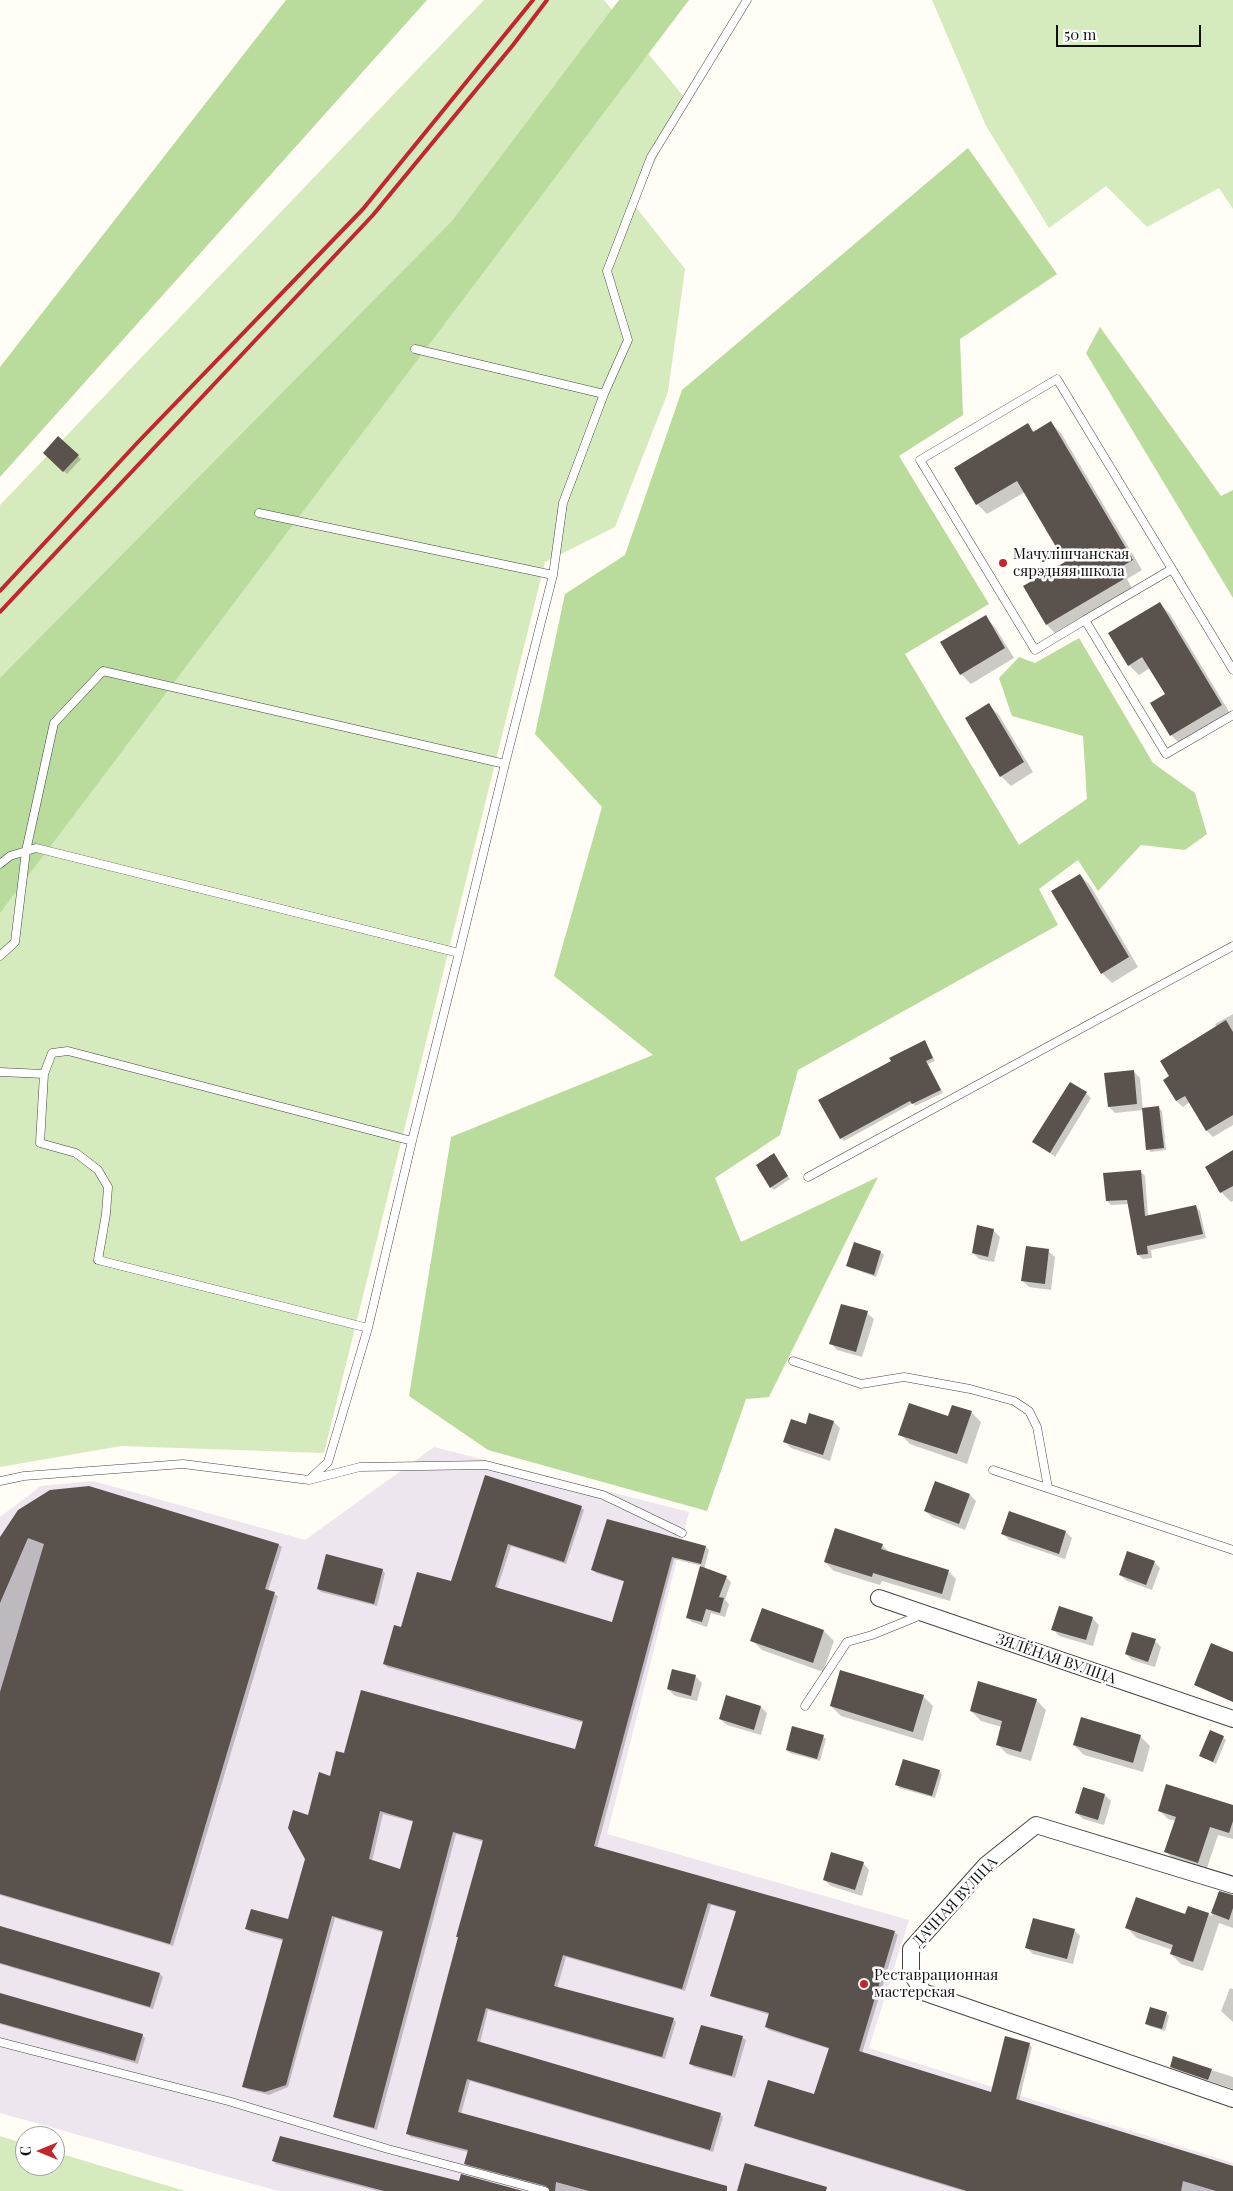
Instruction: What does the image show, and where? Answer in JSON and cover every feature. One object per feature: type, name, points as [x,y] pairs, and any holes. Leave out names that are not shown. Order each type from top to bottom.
[{"type":"street","name":"ЗЯЛЁНАЯ ВУЛІЦА","points":[[879,1598],[1233,1720]]},
{"type":"street","name":"ДАЧНАЯ ВУЛІЦА","points":[[1233,1886],[1036,1825],[986,1865],[911,1949],[911,1973],[923,1992],[1233,2099]]},
{"type":"lane","points":[[309,1480],[328,1462],[368,1328],[412,1141],[553,575],[563,503],[604,394],[628,340],[607,271],[650,156],[747,0]]},
{"type":"lane","points":[[415,349],[604,394]]},
{"type":"lane","points":[[1172,570],[1035,650],[920,460],[1057,379],[1233,670]]},
{"type":"lane","points":[[259,513],[553,575]]},
{"type":"lane","points":[[1085,620],[1166,754],[1233,715]]},
{"type":"lane","points":[[0,956],[15,942],[26,851],[54,723],[103,671],[505,764]]},
{"type":"lane","points":[[0,864],[10,856],[36,848],[459,953]]},
{"type":"lane","points":[[808,1177],[1233,946]]},
{"type":"lane","points":[[368,1328],[98,1260],[106,1214],[108,1187],[98,1170],[76,1153],[40,1143],[44,1074],[52,1053],[68,1051],[412,1141]]},
{"type":"lane","points":[[0,1072],[44,1074]]},
{"type":"lane","points":[[793,1361],[861,1384],[904,1377],[970,1389],[1014,1401],[1028,1411],[1037,1427],[1048,1488]]},
{"type":"lane","points":[[0,1481],[24,1476],[183,1464],[309,1480],[360,1467],[486,1465],[602,1495],[682,1533]]},
{"type":"lane","points":[[993,1470],[1233,1550]]},
{"type":"lane","points":[[805,1706],[847,1642],[872,1635],[924,1614]]},
{"type":"lane","points":[[0,2042],[228,2101],[362,2141],[545,2191]]},
{"type":"shaded area","points":[[434,1447],[689,1512],[607,1834],[909,1920],[869,2048],[1233,2163],[1233,2191],[278,2191],[65,2131],[65,2126],[46,2126],[0,2113],[0,1517],[41,1486],[93,1481],[305,1540]]},
{"type":"green space","points":[[286,0],[427,0],[0,477],[0,367]]},
{"type":"green space","points":[[484,0],[604,0],[684,97],[635,206],[685,269],[668,392],[615,527],[545,562],[324,1453],[121,1446],[0,1467],[0,505]]},
{"type":"green space","points":[[619,0],[689,0],[0,913],[0,678],[452,221]]},
{"type":"green space","points":[[932,0],[1233,0],[1233,209],[1219,188],[1147,227],[1106,186],[1049,228],[986,126]]},
{"type":"green space","points":[[968,148],[1057,274],[960,339],[963,415],[899,456],[989,604],[905,654],[1019,845],[1087,799],[1083,736],[1012,716],[999,678],[1019,657],[1035,663],[1079,638],[1153,763],[1195,793],[1207,834],[1185,850],[1141,845],[1098,891],[1078,860],[1039,889],[1058,925],[798,1070],[780,1135],[715,1178],[741,1242],[878,1177],[769,1397],[746,1399],[707,1511],[488,1450],[409,1396],[451,1137],[653,1055],[554,976],[602,807],[535,734],[565,594],[625,555],[682,390]]},
{"type":"green space","points":[[1100,327],[1221,496],[1233,490],[1233,598],[1086,353]]},
{"type":"green space","points":[[0,2136],[15,2141],[15,2176],[65,2176],[65,2155],[185,2191],[0,2191]]},
{"type":"building","points":[[1051,421],[1133,560],[1117,569],[1124,579],[1046,625],[1023,586],[1065,562],[1017,481],[976,505],[954,468],[1028,423],[1033,432]]},
{"type":"building","points":[[58,436],[79,455],[63,472],[43,453]]},
{"type":"building","points":[[1160,602],[1222,705],[1170,736],[1150,703],[1165,694],[1142,657],[1128,666],[1108,633]]},
{"type":"building","points":[[986,615],[1005,648],[960,675],[940,642]]},
{"type":"building","points":[[989,703],[1024,762],[1000,777],[965,718]]},
{"type":"building","points":[[1080,874],[1129,957],[1101,974],[1051,891]]},
{"type":"building","points":[[1226,1020],[1233,1032],[1233,1115],[1206,1131],[1185,1096],[1176,1101],[1163,1080],[1169,1076],[1160,1061]]},
{"type":"building","points":[[925,1040],[933,1058],[926,1061],[941,1090],[912,1104],[910,1101],[840,1139],[818,1100],[891,1061],[889,1058]]},
{"type":"building","points":[[1134,1070],[1137,1104],[1108,1107],[1104,1073]]},
{"type":"building","points":[[1070,1082],[1087,1092],[1050,1153],[1032,1142]]},
{"type":"building","points":[[1159,1106],[1164,1148],[1146,1150],[1142,1108]]},
{"type":"building","points":[[1233,1150],[1233,1186],[1220,1193],[1205,1167]]},
{"type":"building","points":[[774,1153],[788,1176],[770,1188],[756,1165]]},
{"type":"building","points":[[1141,1170],[1145,1216],[1196,1205],[1203,1234],[1147,1246],[1148,1254],[1137,1255],[1127,1200],[1106,1201],[1103,1173]]},
{"type":"building","points":[[977,1225],[994,1229],[988,1257],[972,1253]]},
{"type":"building","points":[[854,1242],[881,1251],[874,1275],[846,1266]]},
{"type":"building","points":[[1026,1246],[1049,1249],[1045,1284],[1021,1281]]},
{"type":"building","points":[[841,1304],[868,1311],[856,1352],[829,1344]]},
{"type":"building","points":[[909,1403],[948,1416],[952,1405],[972,1411],[957,1454],[898,1435]]},
{"type":"building","points":[[809,1413],[834,1421],[823,1455],[783,1442],[791,1419],[806,1424]]},
{"type":"building","points":[[485,1475],[582,1506],[564,1562],[508,1544],[495,1587],[612,1622],[624,1581],[591,1570],[607,1519],[706,1546],[701,1564],[672,1557],[594,1846],[895,1931],[859,2051],[991,2092],[1005,2036],[1030,2043],[1016,2099],[1233,2166],[1233,2191],[1216,2191],[1183,2181],[1181,2191],[967,2191],[754,2126],[768,2080],[814,2094],[829,2048],[765,2027],[769,2013],[710,1996],[736,1911],[708,1903],[682,1989],[563,1955],[554,1986],[674,2018],[662,2057],[486,2008],[477,2041],[721,2113],[710,2150],[467,2079],[458,2112],[727,2186],[727,2191],[589,2191],[556,2182],[555,2191],[550,2191],[546,2186],[464,2164],[468,2150],[406,2134],[458,1937],[456,1937],[483,1840],[453,1832],[374,2128],[333,2117],[383,1931],[332,1916],[286,2085],[265,2092],[242,2087],[283,1939],[245,1929],[251,1909],[288,1919],[305,1859],[288,1828],[293,1810],[308,1815],[319,1772],[330,1776],[336,1751],[344,1753],[361,1690],[575,1749],[583,1721],[383,1664],[394,1625],[401,1627],[417,1572],[451,1581]],"holes":[[[380,1811],[413,1821],[400,1869],[369,1859]]]},
{"type":"building","points":[[935,1481],[970,1494],[959,1524],[924,1511]]},
{"type":"building","points":[[89,1486],[279,1544],[265,1589],[275,1592],[170,1944],[0,1894],[0,1692],[44,1544],[28,1538],[0,1603],[0,1537],[18,1510],[50,1490]]},
{"type":"building","points":[[1009,1511],[1066,1531],[1059,1554],[1001,1534]]},
{"type":"building","points":[[835,1528],[883,1544],[881,1549],[949,1570],[942,1594],[873,1573],[872,1577],[824,1562]]},
{"type":"building","points":[[1127,1551],[1155,1561],[1146,1585],[1119,1575]]},
{"type":"building","points":[[326,1554],[383,1569],[374,1604],[317,1589]]},
{"type":"building","points":[[700,1566],[727,1576],[719,1597],[724,1598],[720,1613],[706,1609],[702,1622],[686,1618]]},
{"type":"building","points":[[1059,1606],[1093,1617],[1086,1640],[1051,1630]]},
{"type":"building","points":[[762,1608],[824,1630],[813,1663],[750,1641]]},
{"type":"building","points":[[1132,1632],[1156,1639],[1148,1662],[1125,1654]]},
{"type":"building","points":[[1211,1643],[1233,1652],[1233,1702],[1194,1685]]},
{"type":"building","points":[[672,1669],[696,1675],[691,1696],[667,1689]]},
{"type":"building","points":[[840,1670],[924,1695],[913,1732],[830,1706]]},
{"type":"building","points":[[978,1681],[1037,1699],[1021,1752],[996,1745],[1002,1721],[970,1711]]},
{"type":"building","points":[[726,1695],[761,1706],[754,1730],[719,1719]]},
{"type":"building","points":[[1081,1717],[1141,1735],[1133,1763],[1073,1745]]},
{"type":"building","points":[[792,1726],[824,1735],[817,1759],[786,1750]]},
{"type":"building","points":[[1210,1730],[1224,1736],[1213,1762],[1199,1756]]},
{"type":"building","points":[[903,1759],[940,1770],[932,1796],[895,1785]]},
{"type":"building","points":[[1166,1784],[1233,1805],[1233,1821],[1229,1833],[1210,1827],[1198,1863],[1164,1852],[1176,1817],[1158,1811]]},
{"type":"building","points":[[1083,1787],[1105,1794],[1098,1820],[1075,1813]]},
{"type":"building","points":[[831,1852],[864,1862],[855,1890],[823,1880]]},
{"type":"building","points":[[1219,1891],[1233,1895],[1233,1908],[1229,1920],[1211,1913]]},
{"type":"building","points":[[1136,1897],[1185,1914],[1188,1906],[1209,1913],[1193,1962],[1170,1954],[1173,1945],[1125,1928]]},
{"type":"building","points":[[1033,1918],[1075,1929],[1067,1959],[1025,1948]]},
{"type":"building","points":[[0,1926],[160,1973],[150,2007],[0,1963]]},
{"type":"building","points":[[0,1993],[143,2034],[135,2061],[0,2023]]},
{"type":"building","points":[[1150,2007],[1167,2012],[1162,2029],[1145,2024]]},
{"type":"building","points":[[701,2025],[743,2036],[732,2076],[689,2064]]},
{"type":"building","points":[[1173,2056],[1212,2069],[1208,2080],[1170,2067]]},
{"type":"building","points":[[280,2136],[459,2181],[461,2174],[523,2191],[384,2191],[272,2161]]},
{"type":"building","points":[[745,2163],[827,2187],[826,2191],[737,2191]]},
{"type":"railway","points":[[0,591],[138,442],[363,209],[533,0]]},
{"type":"railway","points":[[0,612],[373,215],[513,45],[547,0]]},
{"type":"place","name":"Мачулішчанская сярэдняя школа","points":[[1003,563]]},
{"type":"place","name":"Реставрационная мастерская","points":[[864,1984]]}]
